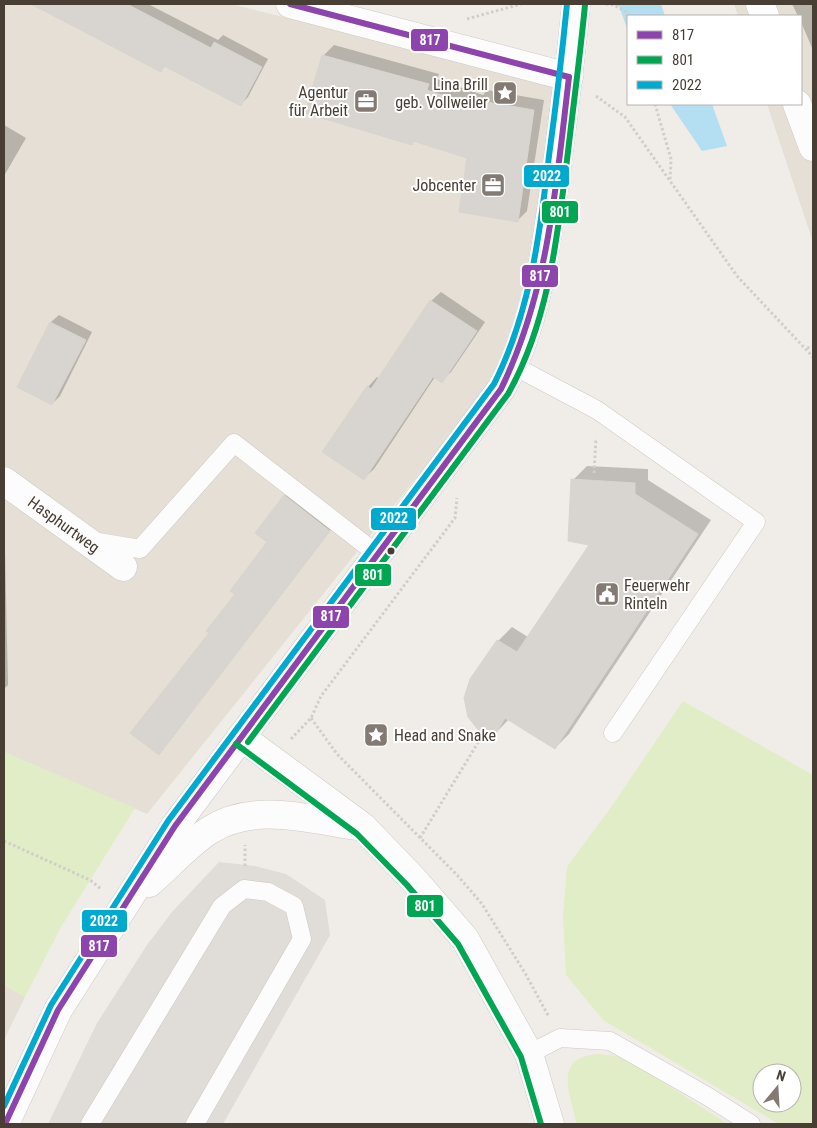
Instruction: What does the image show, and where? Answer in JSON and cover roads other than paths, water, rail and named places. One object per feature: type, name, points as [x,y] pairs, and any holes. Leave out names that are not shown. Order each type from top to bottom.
[{"type":"street","points":[[290,4],[569,77]]},
{"type":"street","points":[[5,1124],[58,1010],[175,826],[500,389],[514,366],[536,294],[547,240],[569,77],[576,4]]},
{"type":"street","points":[[797,105],[813,147]]},
{"type":"street","name":"Hasphurtweg","points":[[4,482],[123,567]]},
{"type":"street","points":[[242,737],[363,827],[413,879],[465,939],[529,1054],[550,1124]]},
{"type":"street","points":[[123,906],[210,830],[246,816],[274,813],[363,827]]},
{"type":"lane","points":[[514,366],[597,410],[756,522],[613,733]]},
{"type":"lane","points":[[85,540],[140,549],[234,443],[377,554]]},
{"type":"lane","points":[[90,1124],[222,906],[244,890],[268,892],[294,906],[302,938],[195,1124]]},
{"type":"lane","points":[[529,1054],[560,1038],[610,1041],[707,1096],[751,1124]]},
{"type":"water","points":[[606,4],[661,4],[665,15],[627,15],[627,28],[619,6]]},
{"type":"water","points":[[671,105],[712,105],[727,146],[702,151]]},
{"type":"place","name":"Lina Brill geb. Vollweiler","points":[[505,93]]},
{"type":"place","name":"Agentur für Arbeit","points":[[366,101]]},
{"type":"place","name":"Jobcenter","points":[[493,185]]},
{"type":"place","name":"Feuerwehr Rinteln","points":[[607,594]]},
{"type":"place","name":"Head and Snake","points":[[376,735]]}]
